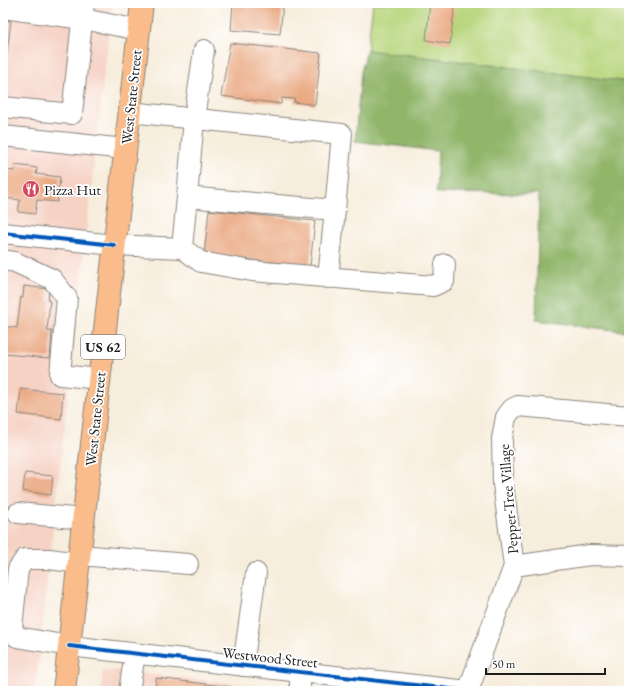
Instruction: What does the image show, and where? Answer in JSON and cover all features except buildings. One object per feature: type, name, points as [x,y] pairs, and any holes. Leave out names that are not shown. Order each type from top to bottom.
[{"type":"highway","name":"West State Street","points":[[64,691],[142,3]]},
{"type":"street","points":[[3,8],[84,11],[139,30]]},
{"type":"street","points":[[3,107],[72,114],[84,11]]},
{"type":"street","points":[[182,248],[194,118],[204,50]]},
{"type":"street","points":[[129,112],[342,134],[328,278]]},
{"type":"street","points":[[3,136],[125,149]]},
{"type":"street","points":[[187,197],[335,210]]},
{"type":"street","points":[[100,379],[60,374],[67,298],[52,279],[9,261],[10,233],[114,245],[182,248],[201,262],[252,271],[433,286],[444,281],[445,264]]},
{"type":"street","name":"Pepper-Tree Village","points":[[468,691],[514,566],[503,484],[502,439],[506,417],[512,409],[518,406],[629,416]]},
{"type":"street","points":[[18,513],[84,519]]},
{"type":"street","name":"Pepper-Tree Village","points":[[514,566],[590,555],[629,556]]},
{"type":"street","name":"Westwood Street","points":[[80,559],[25,559],[18,569],[12,628],[17,637],[69,646],[243,666],[300,682],[468,691]]},
{"type":"street","points":[[80,559],[188,564]]},
{"type":"street","points":[[243,666],[256,573]]},
{"type":"street","points":[[130,691],[135,654]]},
{"type":"shaded area","points":[[3,3],[112,3],[35,691],[3,691]]},
{"type":"shaded area","points":[[116,670],[303,691],[101,691],[103,672]]},
{"type":"green space","points":[[373,3],[629,3],[629,82],[367,50]]},
{"type":"green space","points":[[367,50],[629,82],[629,332],[536,320],[539,194],[436,193],[438,151],[355,141],[361,72]]},
{"type":"cycle path","points":[[3,233],[114,245]]},
{"type":"cycle path","points":[[69,646],[468,691]]},
{"type":"place","name":"Pizza Hut","points":[[31,189]]}]
